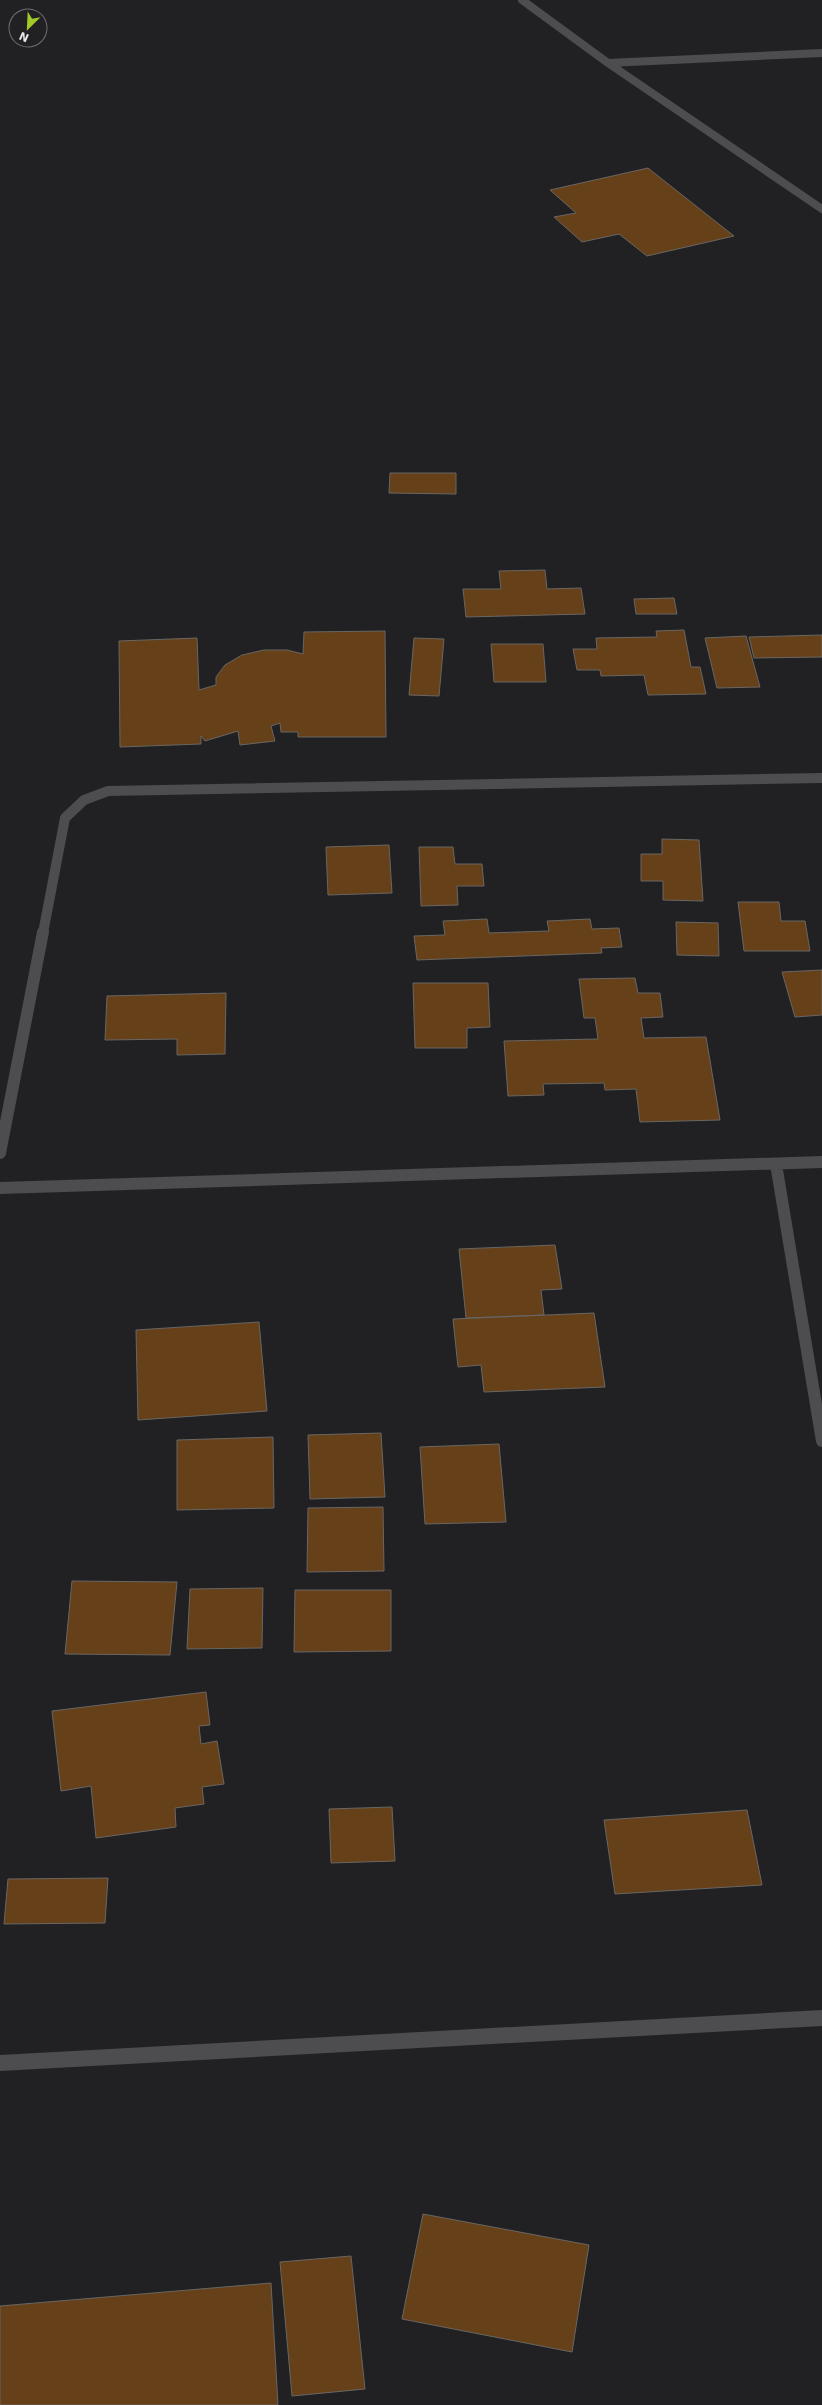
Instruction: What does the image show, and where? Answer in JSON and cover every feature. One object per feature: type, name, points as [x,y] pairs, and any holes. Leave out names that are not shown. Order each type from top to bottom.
[{"type":"street","points":[[522,0],[608,63],[822,208]]},
{"type":"street","points":[[608,63],[822,53]]},
{"type":"street","points":[[0,1153],[65,818],[79,803],[95,794],[108,791],[822,778]]},
{"type":"street","points":[[0,1188],[822,1162]]},
{"type":"street","points":[[776,1164],[822,1441]]},
{"type":"street","points":[[0,2063],[822,2018]]},
{"type":"building","points":[[648,168],[734,236],[647,256],[619,234],[582,242],[554,217],[576,213],[550,190]]},
{"type":"building","points":[[390,473],[456,473],[456,494],[389,493]]},
{"type":"building","points":[[545,570],[547,589],[581,588],[585,614],[466,617],[463,589],[501,589],[499,571]]},
{"type":"building","points":[[674,598],[677,614],[636,614],[634,599]]},
{"type":"building","points":[[684,630],[691,667],[700,667],[706,694],[648,695],[644,675],[601,676],[600,670],[577,670],[573,649],[597,649],[596,638],[657,637],[656,631]]},
{"type":"building","points":[[385,631],[386,737],[298,737],[298,732],[281,732],[280,723],[271,726],[275,741],[240,745],[238,731],[205,741],[201,736],[201,744],[120,747],[119,641],[197,638],[199,690],[216,685],[216,677],[225,665],[242,655],[264,650],[287,650],[303,654],[304,632]]},
{"type":"building","points":[[822,635],[822,657],[754,658],[749,637]]},
{"type":"building","points":[[746,636],[760,687],[717,688],[705,638]]},
{"type":"building","points":[[414,638],[444,639],[439,696],[409,695]]},
{"type":"building","points":[[491,644],[543,644],[546,682],[494,682]]},
{"type":"building","points":[[662,839],[699,840],[703,901],[663,900],[663,881],[641,881],[641,854],[662,854]]},
{"type":"building","points":[[389,845],[392,893],[328,895],[326,847]]},
{"type":"building","points":[[419,847],[453,847],[455,864],[482,864],[484,886],[457,886],[458,905],[421,906]]},
{"type":"building","points":[[738,902],[779,902],[781,921],[805,921],[810,951],[744,951]]},
{"type":"building","points":[[487,919],[489,933],[549,931],[547,921],[590,919],[592,929],[619,928],[622,947],[601,948],[602,953],[417,960],[414,936],[445,935],[443,921]]},
{"type":"building","points":[[676,922],[718,923],[719,956],[677,955]]},
{"type":"building","points":[[822,970],[822,1015],[795,1017],[782,972]]},
{"type":"building","points":[[635,978],[638,993],[660,993],[663,1017],[641,1018],[644,1038],[706,1037],[720,1120],[640,1122],[636,1089],[605,1090],[604,1083],[543,1084],[544,1095],[508,1096],[504,1041],[598,1039],[595,1018],[584,1018],[579,979]]},
{"type":"building","points":[[413,983],[488,983],[490,1027],[467,1028],[467,1048],[415,1048]]},
{"type":"building","points":[[226,993],[225,1054],[177,1055],[177,1039],[105,1040],[107,996]]},
{"type":"building","points":[[555,1245],[562,1289],[541,1290],[544,1315],[466,1318],[459,1249]]},
{"type":"building","points":[[594,1313],[605,1387],[484,1392],[481,1365],[458,1367],[453,1319]]},
{"type":"building","points":[[259,1322],[267,1411],[138,1420],[136,1330]]},
{"type":"building","points":[[381,1433],[385,1497],[310,1499],[308,1435]]},
{"type":"building","points":[[273,1437],[274,1508],[177,1510],[177,1440]]},
{"type":"building","points":[[499,1444],[506,1522],[425,1524],[420,1447]]},
{"type":"building","points":[[383,1507],[384,1571],[307,1572],[308,1508]]},
{"type":"building","points":[[72,1581],[177,1582],[170,1655],[65,1654]]},
{"type":"building","points":[[263,1588],[262,1648],[187,1649],[190,1589]]},
{"type":"building","points":[[295,1590],[391,1590],[391,1651],[294,1652]]},
{"type":"building","points":[[206,1692],[210,1725],[199,1726],[201,1744],[217,1741],[224,1784],[202,1787],[204,1804],[175,1808],[176,1827],[96,1838],[91,1786],[61,1791],[52,1711]]},
{"type":"building","points":[[392,1807],[395,1861],[331,1863],[329,1809]]},
{"type":"building","points":[[747,1810],[762,1885],[615,1894],[604,1820]]},
{"type":"building","points":[[108,1878],[105,1923],[4,1924],[8,1879]]},
{"type":"building","points":[[423,2214],[589,2245],[572,2352],[402,2319]]},
{"type":"building","points":[[351,2256],[365,2389],[292,2396],[280,2262]]},
{"type":"building","points":[[271,2283],[278,2405],[0,2405],[0,2306]]}]
